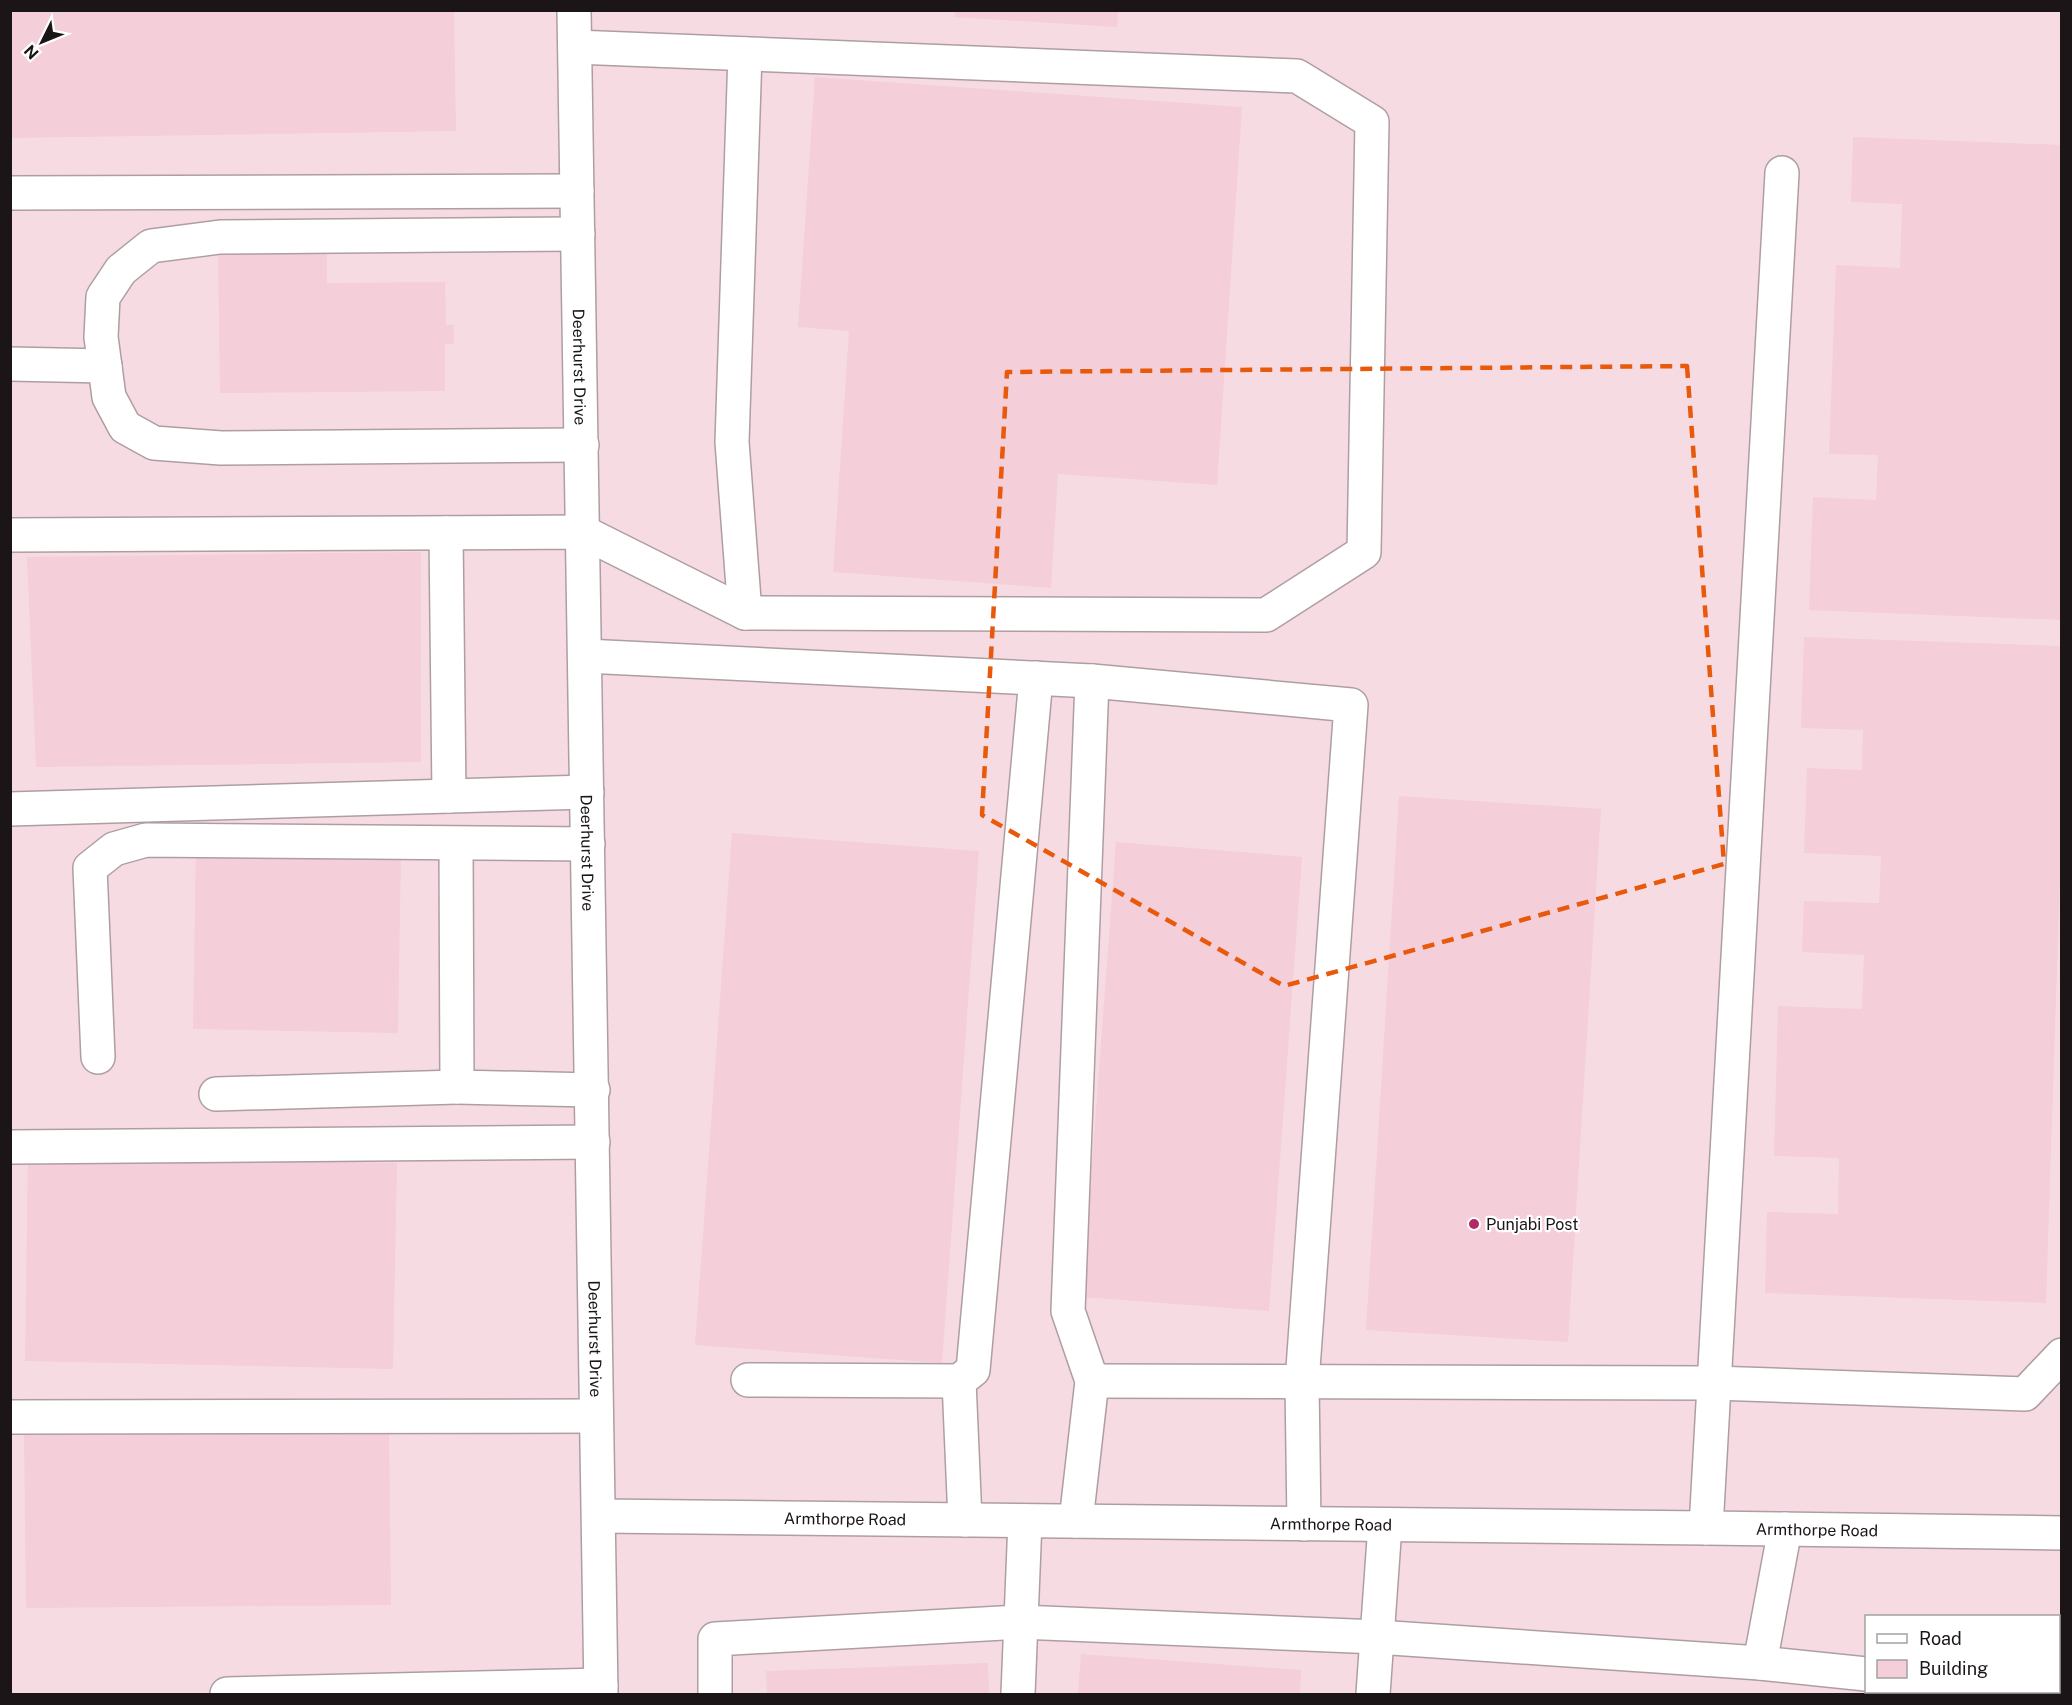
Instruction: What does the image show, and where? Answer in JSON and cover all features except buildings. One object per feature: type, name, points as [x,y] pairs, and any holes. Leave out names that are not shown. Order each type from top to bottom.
[{"type":"street","name":"Deerhurst Drive","points":[[574,10],[601,1690]]},
{"type":"street","points":[[10,535],[583,532],[745,613],[1266,615],[1364,552],[1372,122],[1298,76],[575,47]]},
{"type":"street","points":[[745,54],[732,442],[745,613]]},
{"type":"street","points":[[1706,1528],[1782,173]]},
{"type":"street","points":[[10,193],[578,190]]},
{"type":"street","points":[[578,234],[220,237],[151,246],[122,270],[103,297],[101,337],[109,397],[124,427],[154,443],[221,448],[582,445]]},
{"type":"street","points":[[10,364],[105,366]]},
{"type":"street","points":[[446,533],[450,796]]},
{"type":"street","points":[[585,656],[1092,681],[1351,705],[1302,1382],[1304,1524]]},
{"type":"street","points":[[748,1380],[959,1381],[973,1370],[1036,678]]},
{"type":"street","points":[[1076,1521],[1092,1381],[1068,1311],[1092,681]]},
{"type":"street","points":[[10,809],[587,792]]},
{"type":"street","points":[[99,1057],[90,868],[114,849],[146,840],[588,844]]},
{"type":"street","points":[[456,844],[457,1087]]},
{"type":"street","points":[[216,1094],[457,1087],[593,1090]]},
{"type":"street","points":[[10,1147],[593,1142]]},
{"type":"street","points":[[1092,1381],[1714,1383],[2025,1394],[2061,1354]]},
{"type":"street","points":[[959,1381],[965,1520]]},
{"type":"street","points":[[10,1418],[596,1416]]},
{"type":"street","name":"Armthorpe Road","points":[[600,1516],[2061,1533]]},
{"type":"street","points":[[1018,1695],[1025,1521]]},
{"type":"street","points":[[1373,1695],[1385,1525]]},
{"type":"street","points":[[1760,1662],[1785,1529]]},
{"type":"street","points":[[715,1695],[715,1639],[1020,1622],[1377,1637],[1760,1662],[1865,1674]]},
{"type":"street","points":[[227,1695],[601,1690]]},
{"type":"highlighted area","points":[[1687,366],[1724,864],[1284,986],[982,815],[1007,372]]},
{"type":"shaded area","points":[[11,11],[2061,11],[2061,1694],[11,1694]]},
{"type":"place","name":"Punjabi Post","points":[[1474,1224]]}]
